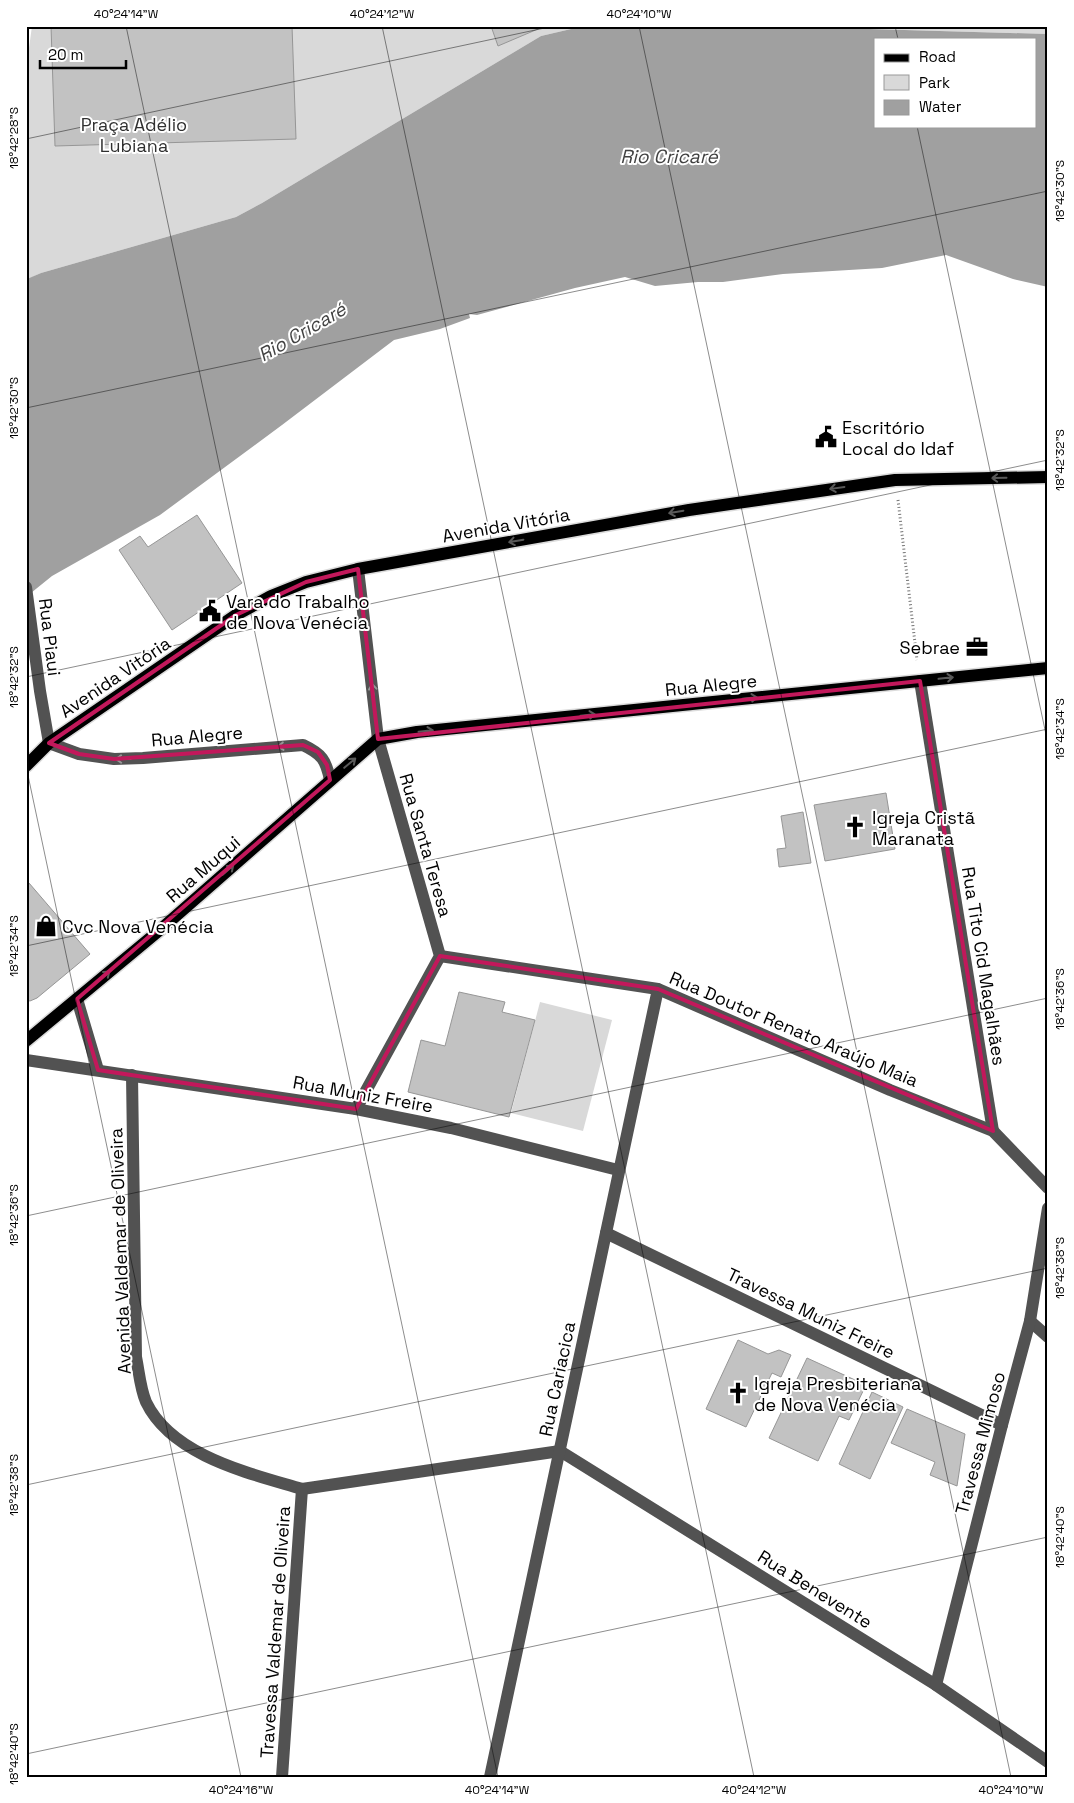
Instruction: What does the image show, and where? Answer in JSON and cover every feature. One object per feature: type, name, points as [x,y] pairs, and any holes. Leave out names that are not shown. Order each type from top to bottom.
[{"type":"main road","name":"Avenida Vitória","points":[[26,766],[49,743],[236,615],[271,596],[306,582],[358,569],[689,510],[895,480],[1048,477]]},
{"type":"main road","name":"Rua Alegre","points":[[378,740],[417,732],[1048,668]]},
{"type":"main road","name":"Rua Muqui","points":[[26,1041],[161,929],[378,740]]},
{"type":"street","name":"Rua Santa Teresa","points":[[358,569],[378,740],[440,956]]},
{"type":"street","name":"Rua Piaui","points":[[26,587],[49,743]]},
{"type":"street","name":"Rua Tito Cid Magalhães","points":[[920,681],[993,1131]]},
{"type":"street","name":"Rua Alegre","points":[[49,743],[79,754],[114,759],[303,745],[318,752],[327,765],[330,780]]},
{"type":"street","name":"Rua Doutor Renato Araújo Maia","points":[[440,956],[658,989],[890,1090],[993,1131],[1048,1188]]},
{"type":"street","points":[[356,1109],[440,956]]},
{"type":"street","name":"Rua Cariacica","points":[[490,1777],[658,989]]},
{"type":"street","points":[[77,999],[98,1070]]},
{"type":"street","name":"Rua Muniz Freire","points":[[26,1060],[356,1109],[451,1128],[618,1170]]},
{"type":"street","name":"Avenida Valdemar de Oliveira","points":[[132,1075],[136,1357],[146,1400],[155,1416],[171,1435],[203,1455],[302,1489],[560,1451]]},
{"type":"street","name":"Travessa Mimoso","points":[[936,1685],[1030,1321],[1048,1208]]},
{"type":"street","name":"Travessa Muniz Freire","points":[[606,1233],[1002,1425]]},
{"type":"street","points":[[1030,1321],[1048,1337]]},
{"type":"street","name":"Rua Benevente","points":[[560,1451],[936,1685],[1048,1762]]},
{"type":"street","name":"Travessa Valdemar de Oliveira","points":[[282,1777],[302,1489]]},
{"type":"path","points":[[895,480],[920,681]]},
{"type":"highlighted area","points":[[358,569],[378,739],[920,681],[993,1131],[658,989],[440,956],[356,1109],[98,1070],[77,999],[330,780],[327,765],[318,752],[303,745],[114,759],[79,754],[49,743],[236,615],[306,582]]},
{"type":"green space","name":"Praça Adélio Lubiana","points":[[32,26],[1048,26],[1048,34],[800,27],[571,29],[541,36],[236,217],[41,273],[26,280],[26,70]]},
{"type":"green space","points":[[540,1002],[612,1020],[583,1131],[511,1113]]},
{"type":"water","name":"Rio Cricaré","points":[[800,27],[1048,34],[1048,287],[1013,279],[946,255],[882,268],[783,274],[723,282],[655,286],[625,277],[575,288],[477,315],[469,314],[470,318],[440,329],[394,340],[160,515],[52,576],[26,597],[27,279],[41,273],[236,217],[541,36],[571,29]]},
{"type":"building","points":[[51,26],[292,26],[296,139],[55,146]]},
{"type":"building","points":[[491,26],[545,26],[498,46]]},
{"type":"building","points":[[197,515],[242,583],[172,630],[119,550],[140,536],[148,547]]},
{"type":"building","name":"Igreja Cristã Maranata","points":[[886,793],[895,849],[825,861],[814,805]]},
{"type":"building","points":[[803,812],[811,863],[779,867],[777,849],[786,848],[781,816]]},
{"type":"building","name":"Cvc Nova Venécia","points":[[29,883],[90,954],[37,998],[30,1001],[26,1000],[26,898]]},
{"type":"building","points":[[459,992],[505,1002],[502,1012],[535,1020],[509,1117],[408,1092],[421,1040],[445,1046]]},
{"type":"building","name":"Igreja Presbiteriana de Nova Venécia","points":[[738,1340],[768,1354],[779,1350],[791,1355],[781,1377],[772,1373],[746,1427],[706,1409]]},
{"type":"building","points":[[807,1358],[866,1385],[849,1420],[839,1416],[818,1461],[769,1438]]},
{"type":"building","points":[[872,1392],[903,1407],[870,1479],[839,1464]]},
{"type":"building","points":[[907,1409],[965,1434],[957,1486],[930,1475],[935,1462],[891,1443]]},
{"type":"place","name":"Escritório Local do Idaf","points":[[826,437]]},
{"type":"place","name":"Vara do Trabalho de Nova Venécia","points":[[210,611]]},
{"type":"place","name":"Sebrae","points":[[977,647]]},
{"type":"place","name":"Igreja Cristã Maranata","points":[[855,827]]},
{"type":"place","name":"Cvc Nova Venécia","points":[[46,926]]},
{"type":"place","name":"Igreja Presbiteriana de Nova Venécia","points":[[738,1393]]}]
